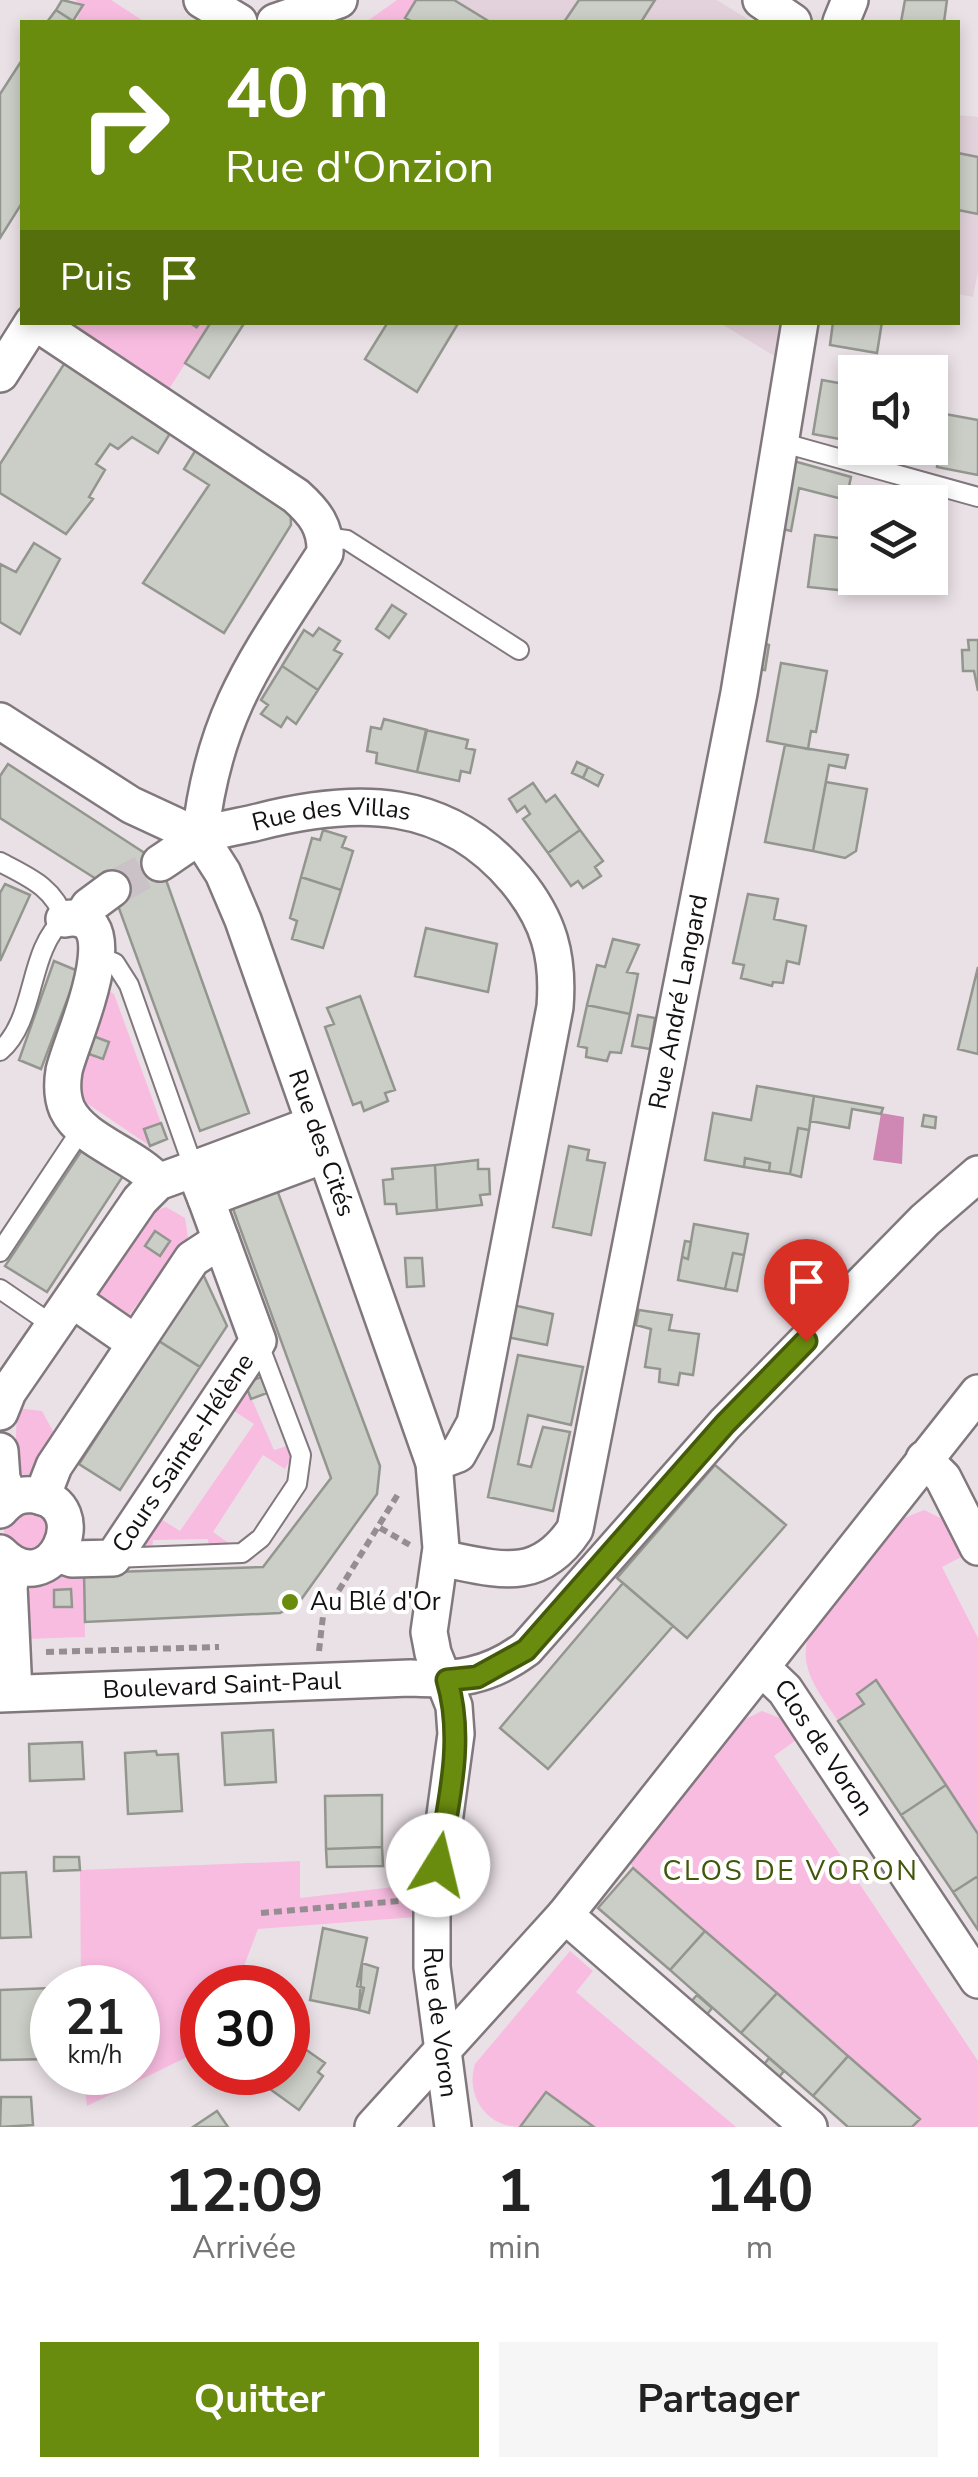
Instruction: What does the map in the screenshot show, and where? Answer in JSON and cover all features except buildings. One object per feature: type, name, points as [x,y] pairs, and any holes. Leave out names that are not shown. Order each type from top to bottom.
[{"type":"street","points":[[281,20],[339,0]]},
{"type":"street","points":[[761,0],[790,20]]},
{"type":"street","points":[[0,374],[32,325]]},
{"type":"street","points":[[0,721],[131,805],[200,837],[205,792],[229,708],[325,553],[325,538],[310,509],[296,496],[39,325]]},
{"type":"street","name":"Rue André Langard","points":[[440,1558],[496,1569],[534,1567],[560,1552],[575,1529],[739,693],[800,325]]},
{"type":"street","name":"Rue des Villas","points":[[160,862],[200,837],[317,807],[352,804],[417,813],[466,834],[504,865],[533,900],[550,933],[558,969],[555,1007],[475,1423],[458,1454],[420,1469]]},
{"type":"street","name":"Rue des Cités","points":[[200,837],[223,873],[243,920],[319,1139],[420,1469],[440,1495],[440,1558],[430,1632],[433,1653],[447,1680]]},
{"type":"street","points":[[112,888],[72,919],[92,931],[98,956],[64,1074],[66,1106],[82,1127],[134,1160],[158,1182],[200,1184],[319,1139]]},
{"type":"street","points":[[0,1412],[8,1392],[140,1200],[158,1182]]},
{"type":"street","name":"Cours Sainte-Hélène","points":[[4,1556],[39,1566],[58,1554],[72,1559],[112,1558],[258,1340],[200,1184]]},
{"type":"street","name":"Boulevard Saint-Paul","points":[[7,1694],[477,1677],[526,1650],[725,1424],[973,1188]]},
{"type":"street","points":[[18,1502],[54,1466],[192,1259],[220,1240]]},
{"type":"street","points":[[64,1313],[135,1343]]},
{"type":"street","name":"Clos de Voron","points":[[373,2127],[565,1915],[764,1669],[978,1393]]},
{"type":"street","points":[[0,1451],[2,1479],[18,1502],[65,1520],[65,1543],[58,1554]]},
{"type":"street","points":[[924,1459],[942,1478],[978,1547]]},
{"type":"street","points":[[4,1556],[12,1653],[7,1694]]},
{"type":"street","name":"Clos de Voron","points":[[764,1669],[785,1690],[978,1980]]},
{"type":"street","name":"Rue de Voron","points":[[447,1680],[454,1706],[454,1760],[432,1910],[432,1967],[454,2127]]},
{"type":"street","points":[[565,1915],[809,2127]]},
{"type":"lane","points":[[780,442],[978,497]]},
{"type":"lane","points":[[325,538],[347,540],[519,650]]},
{"type":"lane","points":[[0,862],[50,892],[72,919],[52,933],[15,1032],[0,1052]]},
{"type":"lane","points":[[98,956],[115,962],[129,985],[200,1184]]},
{"type":"lane","points":[[0,1252],[82,1127]]},
{"type":"lane","points":[[0,1288],[64,1313]]},
{"type":"lane","points":[[112,1558],[242,1552],[261,1538],[298,1484],[301,1456],[258,1340]]},
{"type":"path","points":[[197,325],[202,328]]},
{"type":"path","points":[[329,1606],[420,1469]]},
{"type":"path","points":[[300,1645],[319,1644]]},
{"type":"path","points":[[12,1653],[223,1647]]},
{"type":"path","points":[[261,1913],[405,1900]]},
{"type":"shaded area","points":[[75,0],[111,0],[142,20],[77,20],[83,6]]},
{"type":"shaded area","points":[[397,0],[416,0],[403,20],[369,20]]},
{"type":"shaded area","points":[[417,0],[717,0],[749,20],[403,20]]},
{"type":"shaded area","points":[[960,115],[978,117],[978,272],[973,297],[960,294]]},
{"type":"shaded area","points":[[67,325],[210,325],[169,389]]},
{"type":"shaded area","points":[[723,325],[783,325],[776,357]]},
{"type":"shaded area","points":[[109,991],[114,994],[161,1123],[145,1129],[150,1146],[79,1098],[74,1087],[86,1053],[104,1058],[109,1042],[93,1036]]},
{"type":"shaded area","points":[[881,1113],[904,1117],[902,1164],[873,1160]]},
{"type":"shaded area","points":[[166,1207],[185,1218],[188,1237],[126,1319],[96,1301],[95,1291],[152,1212]]},
{"type":"shaded area","points":[[246,1386],[274,1450],[287,1446],[291,1458],[285,1469],[263,1455],[213,1532],[234,1547],[209,1551],[208,1539],[153,1540],[152,1553],[143,1549],[158,1517],[180,1531],[254,1424],[231,1409]]},
{"type":"shaded area","points":[[17,1408],[42,1411],[55,1435],[39,1468],[28,1474],[21,1474],[15,1463]]},
{"type":"shaded area","points":[[18,1506],[54,1521],[37,1556],[7,1544],[3,1527]]},
{"type":"shaded area","points":[[924,1510],[947,1521],[967,1554],[942,1567],[978,1638],[978,1833],[876,1681],[857,1693],[864,1704],[838,1721],[816,1688],[807,1665],[807,1641],[812,1628],[897,1521]]},
{"type":"shaded area","points":[[84,1573],[85,1637],[26,1639],[25,1600],[32,1585],[58,1574]]},
{"type":"shaded area","points":[[762,1711],[780,1718],[796,1740],[774,1756],[978,2061],[978,2127],[912,2127],[919,2118],[628,1862],[739,1722]]},
{"type":"shaded area","points":[[300,1861],[300,1898],[428,1883],[416,1917],[258,1929],[244,1965],[180,1965],[180,2060],[160,2070],[160,1965],[81,1965],[80,1870]]},
{"type":"shaded area","points":[[570,1951],[593,1971],[576,1992],[736,2127],[594,2127],[546,2092],[520,2127],[498,2122],[481,2108],[473,2087],[475,2064]]},
{"type":"shaded area","points":[[86,2095],[109,2095],[87,2106]]},
{"type":"tunnel","points":[[112,889],[160,863]]},
{"type":"place","name":"Au Blé d'Or","points":[[290,1602]]},
{"type":"district","name":"CLOS DE VORON","points":[[791,1871]]},
{"type":"route","points":[[438,1865],[456,1734],[447,1680],[477,1677],[526,1650],[725,1424],[806,1341]]}]
